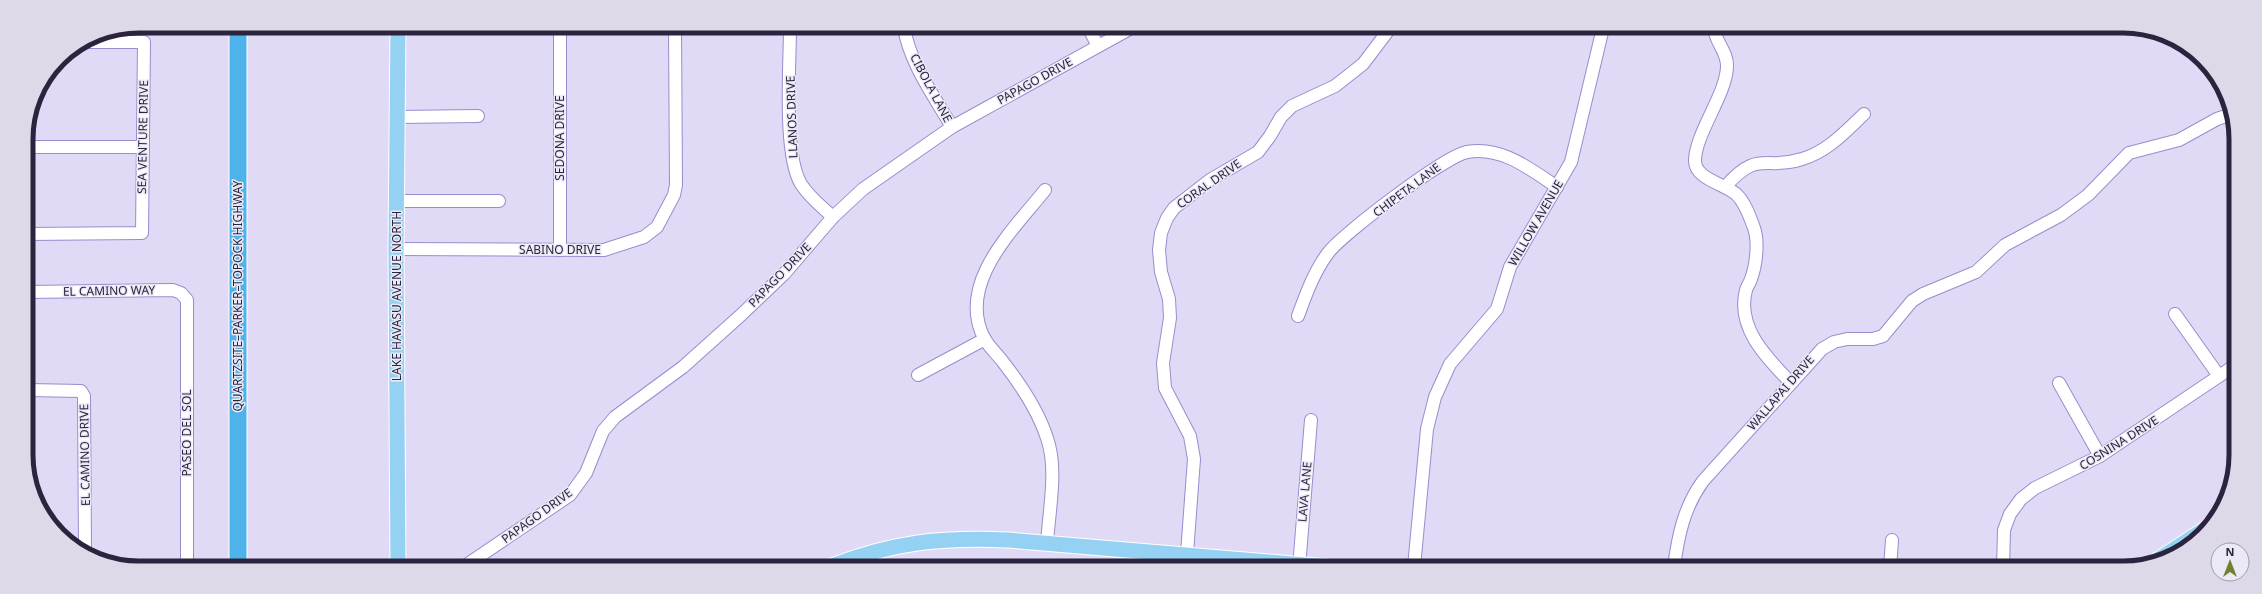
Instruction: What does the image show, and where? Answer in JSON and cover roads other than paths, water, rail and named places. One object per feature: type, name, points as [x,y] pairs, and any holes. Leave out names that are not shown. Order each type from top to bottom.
[{"type":"highway","name":"QUARTZSITE–PARKER–TOPOCK HIGHWAY","points":[[238,33],[238,561]]},
{"type":"main road","name":"LAKE HAVASU AVENUE NORTH","points":[[398,33],[396,249],[398,561]]},
{"type":"main road","points":[[847,561],[880,550],[906,544],[961,538],[1047,543],[1187,561]]},
{"type":"street","name":"SEDONA DRIVE","points":[[560,33],[560,250]]},
{"type":"street","name":"SABINO DRIVE","points":[[396,249],[604,250],[624,245],[644,237],[657,228],[674,195],[676,185],[675,33]]},
{"type":"street","name":"LLANOS DRIVE","points":[[790,33],[790,139],[795,169],[801,184],[833,217]]},
{"type":"street","name":"CIBOLA LANE","points":[[905,33],[906,40],[914,59],[952,127]]},
{"type":"street","points":[[1091,33],[1098,46]]},
{"type":"street","name":"PAPAGO DRIVE","points":[[472,561],[570,494],[586,474],[603,431],[615,418],[683,367],[741,315],[784,274],[833,217],[863,189],[952,127],[1122,33]]},
{"type":"street","name":"CORAL DRIVE","points":[[1187,561],[1194,459],[1190,436],[1165,388],[1163,363],[1170,318],[1169,299],[1161,272],[1159,250],[1163,228],[1174,208],[1185,199],[1210,180],[1258,152],[1270,136],[1281,117],[1292,106],[1335,86],[1363,64],[1386,33]]},
{"type":"street","name":"WILLOW AVENUE","points":[[1415,561],[1427,429],[1435,397],[1450,364],[1497,309],[1510,266],[1571,162],[1601,33]]},
{"type":"street","points":[[1714,33],[1723,47],[1727,72],[1695,161],[1696,168],[1703,175],[1736,194],[1745,208],[1755,230],[1756,262],[1744,302],[1744,315],[1749,330],[1764,356],[1791,383]]},
{"type":"street","name":"SEA VENTURE DRIVE","points":[[33,234],[142,233],[144,42],[96,42]]},
{"type":"street","points":[[1724,187],[1737,173],[1748,165],[1802,160],[1821,152],[1864,114]]},
{"type":"street","points":[[397,117],[478,116]]},
{"type":"street","name":"WALLAPAI DRIVE","points":[[1675,561],[1678,534],[1692,496],[1703,481],[1822,349],[1834,342],[1847,339],[1873,339],[1883,336],[1912,301],[1923,294],[1976,272],[2005,245],[2061,215],[2088,195],[2129,153],[2179,140],[2216,120],[2226,116]]},
{"type":"street","points":[[33,147],[142,147]]},
{"type":"street","name":"CHIPETA LANE","points":[[1298,316],[1308,289],[1329,252],[1432,169],[1454,156],[1467,152],[1499,153],[1517,161],[1557,187]]},
{"type":"street","points":[[1045,190],[1003,243],[983,276],[978,300],[984,339],[1024,390],[1043,424],[1048,439],[1053,465],[1047,543]]},
{"type":"street","points":[[397,201],[499,201]]},
{"type":"street","name":"EL CAMINO WAY","points":[[33,292],[173,290],[181,293],[187,300]]},
{"type":"street","name":"PASEO DEL SOL","points":[[187,300],[187,561]]},
{"type":"street","points":[[2175,314],[2219,376]]},
{"type":"street","points":[[918,375],[984,339]]},
{"type":"street","name":"COSNINA DRIVE","points":[[2003,561],[2004,530],[2010,514],[2021,499],[2035,488],[2100,456],[2229,369]]},
{"type":"street","points":[[2059,383],[2100,456]]},
{"type":"street","name":"EL CAMINO DRIVE","points":[[33,390],[81,391],[84,396],[85,546]]},
{"type":"street","name":"LAVA LANE","points":[[1299,561],[1311,420]]},
{"type":"street","points":[[1890,561],[1892,540]]}]
